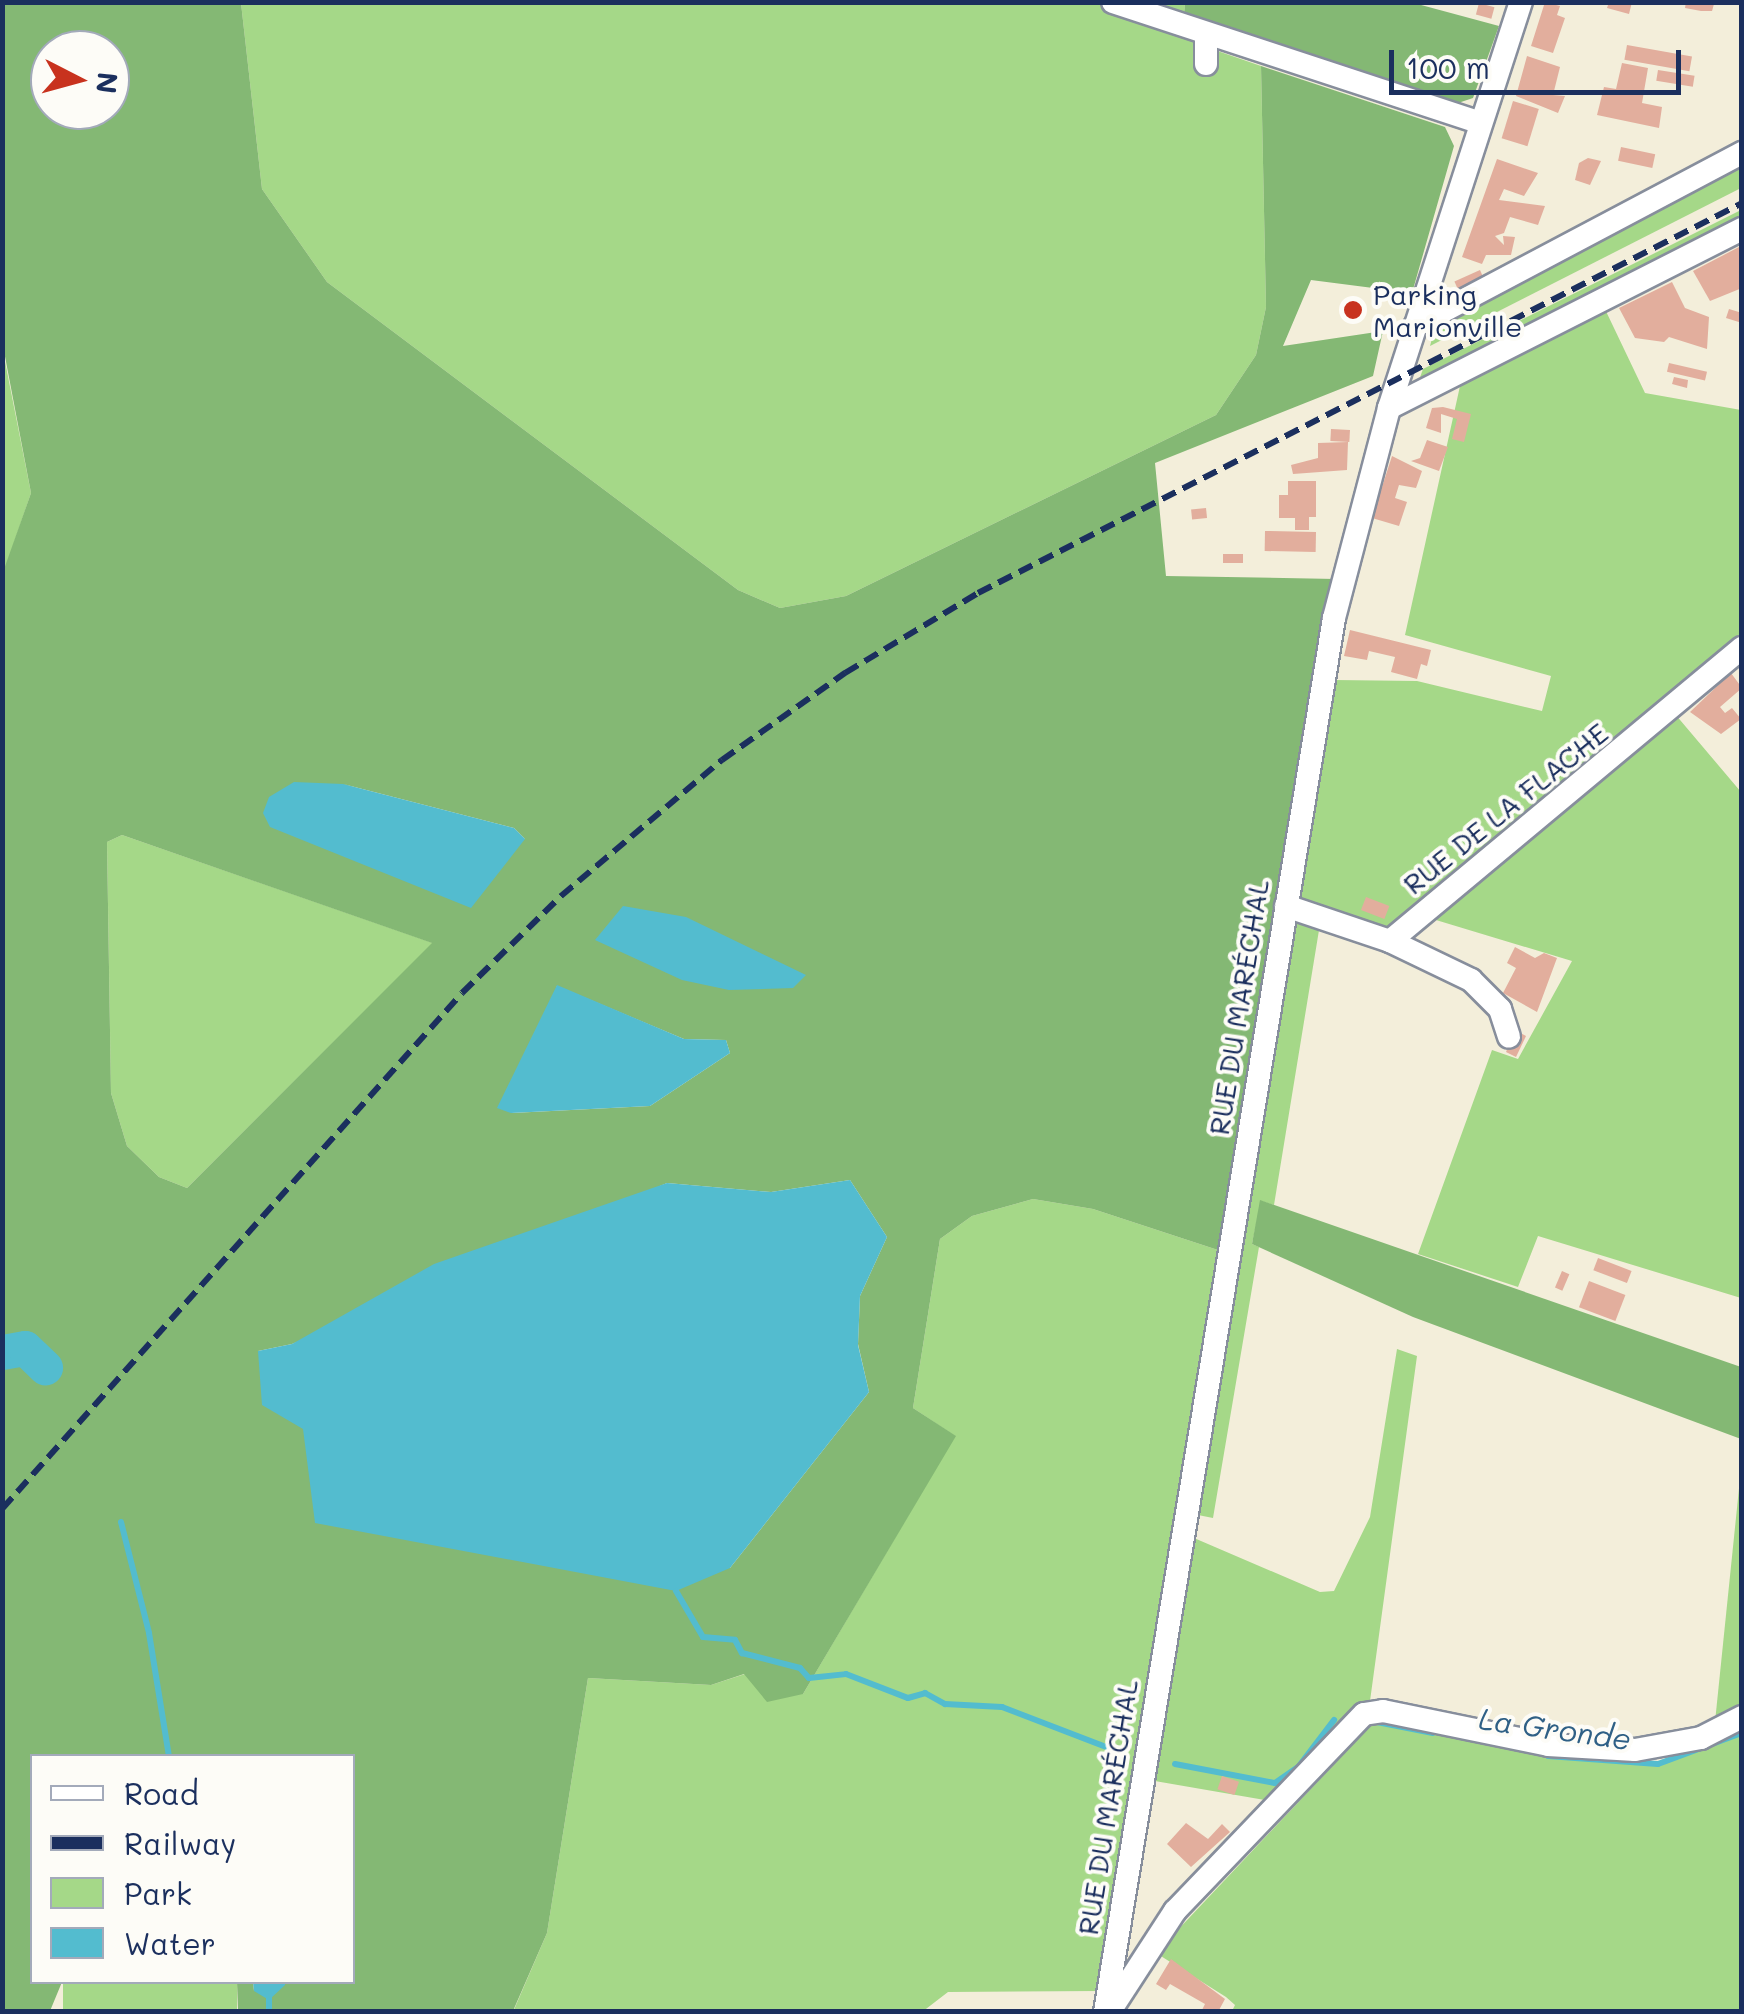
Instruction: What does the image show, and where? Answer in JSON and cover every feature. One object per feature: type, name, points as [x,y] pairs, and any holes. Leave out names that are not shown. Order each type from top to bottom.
[{"type":"street","points":[[1113,2],[1481,123]]},
{"type":"street","name":"RUE DU MARÉCHAL","points":[[1108,2012],[1334,618],[1390,408],[1521,2]]},
{"type":"street","points":[[1206,34],[1206,64]]},
{"type":"street","points":[[1415,326],[1742,152]]},
{"type":"street","points":[[1390,408],[1742,228]]},
{"type":"street","name":"RUE DE LA FLACHE","points":[[1390,941],[1742,648]]},
{"type":"street","points":[[1286,906],[1390,941],[1471,980],[1500,1009],[1509,1037]]},
{"type":"street","points":[[1108,2012],[1147,1950],[1358,1718],[1372,1711],[1607,1750],[1668,1746],[1742,1717]]},
{"type":"green space","points":[[1410,2],[1499,26],[1473,98],[1455,104],[1184,16],[1185,3]]},
{"type":"green space","points":[[3,3],[241,3],[262,189],[327,282],[738,590],[780,608],[846,596],[1216,415],[1256,355],[1266,307],[1261,66],[1445,127],[1454,146],[1412,293],[1311,280],[1283,346],[1383,331],[1373,376],[1155,463],[1166,576],[1336,579],[1221,1251],[1093,1209],[1033,1199],[972,1216],[940,1239],[913,1408],[956,1436],[803,1694],[767,1702],[744,1674],[711,1685],[588,1678],[547,1933],[513,2011],[238,2011],[237,1984],[253,1984],[254,1991],[278,1984],[355,1984],[355,1754],[30,1754],[30,1984],[61,1984],[50,2011],[3,2012],[2,575],[31,493],[3,346]],"holes":[[[343,784],[514,828],[525,839]],[[122,835],[432,943],[187,1188],[159,1177],[127,1146],[111,1093],[107,842]],[[557,986],[684,1039],[726,1040],[730,1053],[650,1106],[512,1113]],[[850,1180],[887,1237],[860,1296],[858,1344],[869,1392],[730,1568],[258,1351],[292,1344],[667,1183],[771,1192]]]},
{"type":"green space","points":[[241,3],[1185,3],[1184,16],[1206,47],[1261,66],[1266,307],[1256,355],[1216,415],[846,596],[780,608],[738,590],[327,282],[262,189]]},
{"type":"green space","points":[[1741,165],[1741,188],[1430,346],[1436,324]]},
{"type":"green space","points":[[1741,210],[1741,222],[1417,386],[1423,369]]},
{"type":"green space","points":[[1603,305],[1645,393],[1741,410],[1741,640],[1390,935],[1296,902],[1334,680],[1417,681],[1542,711],[1551,676],[1405,635],[1462,377]]},
{"type":"green space","points":[[2,346],[31,493],[3,575],[2,575]]},
{"type":"green space","points":[[1675,714],[1741,792],[1741,1298],[1538,1236],[1518,1287],[1418,1254],[1492,1050],[1518,1059],[1572,961],[1426,917]]},
{"type":"green space","points":[[122,835],[433,943],[187,1188],[159,1177],[127,1146],[111,1093],[107,842]]},
{"type":"green space","points":[[1292,923],[1320,924],[1274,1205],[1261,1201],[1252,1244],[1259,1247],[1213,1518],[1198,1515]]},
{"type":"green space","points":[[1033,1199],[1093,1209],[1221,1251],[1098,1991],[948,1992],[922,2012],[513,2012],[547,1933],[588,1678],[711,1685],[745,1674],[803,1694],[955,1436],[913,1408],[940,1239],[972,1216]]},
{"type":"green space","points":[[1260,1200],[1741,1367],[1741,1439],[1413,1317],[1252,1244]]},
{"type":"green space","points":[[1397,1349],[1417,1356],[1370,1701],[1356,1708],[1277,1802],[1149,1780],[1194,1538],[1320,1592],[1334,1591],[1370,1517]]},
{"type":"green space","points":[[1741,1469],[1741,1708],[1715,1722]]},
{"type":"green space","points":[[1375,1721],[1556,1757],[1658,1764],[1741,1733],[1741,2011],[1232,2011],[1235,2005],[1226,1997],[1156,1953]]},
{"type":"green space","points":[[63,1984],[237,1984],[237,2012],[63,2012]]},
{"type":"water","points":[[294,782],[343,784],[514,828],[525,839],[471,908],[270,827],[263,813],[269,797]]},
{"type":"water","points":[[623,906],[686,917],[806,975],[793,988],[729,990],[682,980],[595,940]]},
{"type":"water","points":[[557,985],[684,1039],[726,1040],[730,1053],[650,1106],[511,1113],[497,1108]]},
{"type":"water","points":[[850,1180],[887,1237],[860,1296],[858,1345],[869,1392],[730,1568],[676,1591],[315,1523],[303,1429],[262,1405],[258,1351],[292,1344],[434,1264],[667,1183],[771,1192]]},
{"type":"water","points":[[253,1984],[285,1984],[269,2000],[254,1991]]},
{"type":"building","points":[[1545,2],[1560,6],[1557,15],[1565,18],[1553,53],[1531,46]]},
{"type":"building","points":[[1609,2],[1632,2],[1629,14],[1607,8]]},
{"type":"building","points":[[1686,2],[1714,4],[1712,11],[1701,11],[1685,8]]},
{"type":"building","points":[[1479,3],[1494,7],[1491,19],[1476,15]]},
{"type":"building","points":[[1627,45],[1692,56],[1689,71],[1624,60]]},
{"type":"building","points":[[1527,56],[1560,67],[1553,95],[1565,96],[1558,113],[1516,96]]},
{"type":"building","points":[[1622,63],[1648,68],[1642,103],[1662,107],[1659,128],[1597,115],[1604,87],[1616,89]]},
{"type":"building","points":[[1658,70],[1695,76],[1693,87],[1656,81]]},
{"type":"building","points":[[1513,101],[1539,109],[1527,146],[1502,138]]},
{"type":"building","points":[[1621,147],[1655,154],[1652,168],[1618,161]]},
{"type":"building","points":[[1588,158],[1601,161],[1590,185],[1575,180],[1579,163]]},
{"type":"building","points":[[1497,159],[1538,173],[1524,196],[1504,189],[1499,200],[1545,206],[1538,225],[1510,217],[1504,233],[1495,236],[1504,245],[1503,236],[1515,237],[1511,255],[1486,255],[1482,264],[1462,257]]},
{"type":"building","points":[[1739,247],[1742,288],[1710,301],[1693,271]]},
{"type":"building","points":[[1480,270],[1484,279],[1458,291],[1454,281]]},
{"type":"building","points":[[1672,282],[1685,308],[1709,317],[1707,349],[1669,337],[1664,342],[1635,338],[1619,308]]},
{"type":"building","points":[[1729,309],[1742,313],[1742,323],[1726,318]]},
{"type":"building","points":[[1669,363],[1707,372],[1705,381],[1667,372]]},
{"type":"building","points":[[1674,377],[1688,380],[1687,388],[1672,384]]},
{"type":"building","points":[[1432,408],[1471,414],[1464,442],[1452,439],[1457,419],[1441,414],[1441,433],[1426,428]]},
{"type":"building","points":[[1331,429],[1350,430],[1349,442],[1330,441]]},
{"type":"building","points":[[1427,440],[1448,447],[1439,471],[1411,461],[1420,458]]},
{"type":"building","points":[[1348,442],[1347,470],[1293,474],[1291,465],[1318,458],[1318,443]]},
{"type":"building","points":[[1392,456],[1422,471],[1416,488],[1399,485],[1395,498],[1407,502],[1399,526],[1372,518]]},
{"type":"building","points":[[1288,481],[1316,481],[1316,517],[1309,517],[1309,530],[1295,530],[1295,518],[1279,518],[1279,495],[1288,495]]},
{"type":"building","points":[[1206,508],[1207,518],[1192,520],[1191,510]]},
{"type":"building","points":[[1265,531],[1316,532],[1316,552],[1265,551]]},
{"type":"building","points":[[1223,554],[1243,554],[1243,563],[1223,563]]},
{"type":"building","points":[[1350,630],[1431,650],[1427,666],[1421,664],[1417,679],[1391,672],[1395,657],[1369,651],[1367,660],[1344,656]]},
{"type":"building","points":[[1731,673],[1742,688],[1720,707],[1725,713],[1732,708],[1741,719],[1721,734],[1690,712]]},
{"type":"building","points":[[1366,897],[1389,906],[1384,919],[1361,910]]},
{"type":"building","points":[[1515,947],[1535,958],[1544,953],[1557,958],[1537,1012],[1503,993],[1516,968],[1507,963]]},
{"type":"building","points":[[1515,1030],[1526,1036],[1516,1057],[1506,1052]]},
{"type":"building","points":[[1598,1258],[1632,1271],[1627,1283],[1593,1270]]},
{"type":"building","points":[[1562,1271],[1569,1274],[1562,1291],[1555,1288]]},
{"type":"building","points":[[1589,1281],[1625,1295],[1615,1321],[1579,1307]]},
{"type":"building","points":[[1222,1776],[1239,1782],[1234,1795],[1217,1789]]},
{"type":"building","points":[[1186,1823],[1208,1839],[1222,1824],[1230,1832],[1191,1867],[1167,1844]]},
{"type":"building","points":[[1171,1959],[1225,1999],[1218,2012],[1201,2012],[1205,2004],[1170,1984],[1166,1990],[1156,1984]]},
{"type":"waterway","points":[[2,1352],[25,1348],[45,1367]]},
{"type":"waterway","points":[[121,1522],[149,1633],[169,1754]]},
{"type":"waterway","name":"La Gronde","points":[[676,1591],[703,1637],[735,1640],[742,1653],[800,1668],[809,1678],[846,1674],[908,1698],[925,1693],[945,1704],[1002,1707],[1122,1753]]},
{"type":"waterway","name":"La Gronde","points":[[1175,1764],[1275,1783],[1299,1766],[1334,1720]]},
{"type":"waterway","name":"La Gronde","points":[[1377,1722],[1433,1733]]},
{"type":"waterway","name":"La Gronde","points":[[1548,1756],[1658,1764],[1742,1733]]},
{"type":"waterway","points":[[269,1984],[269,2012]]},
{"type":"railway","points":[[2,1509],[462,993],[561,896],[722,760],[845,673],[978,593],[1742,203]]},
{"type":"place","name":"Parking Marionville","points":[[1353,310]]}]
